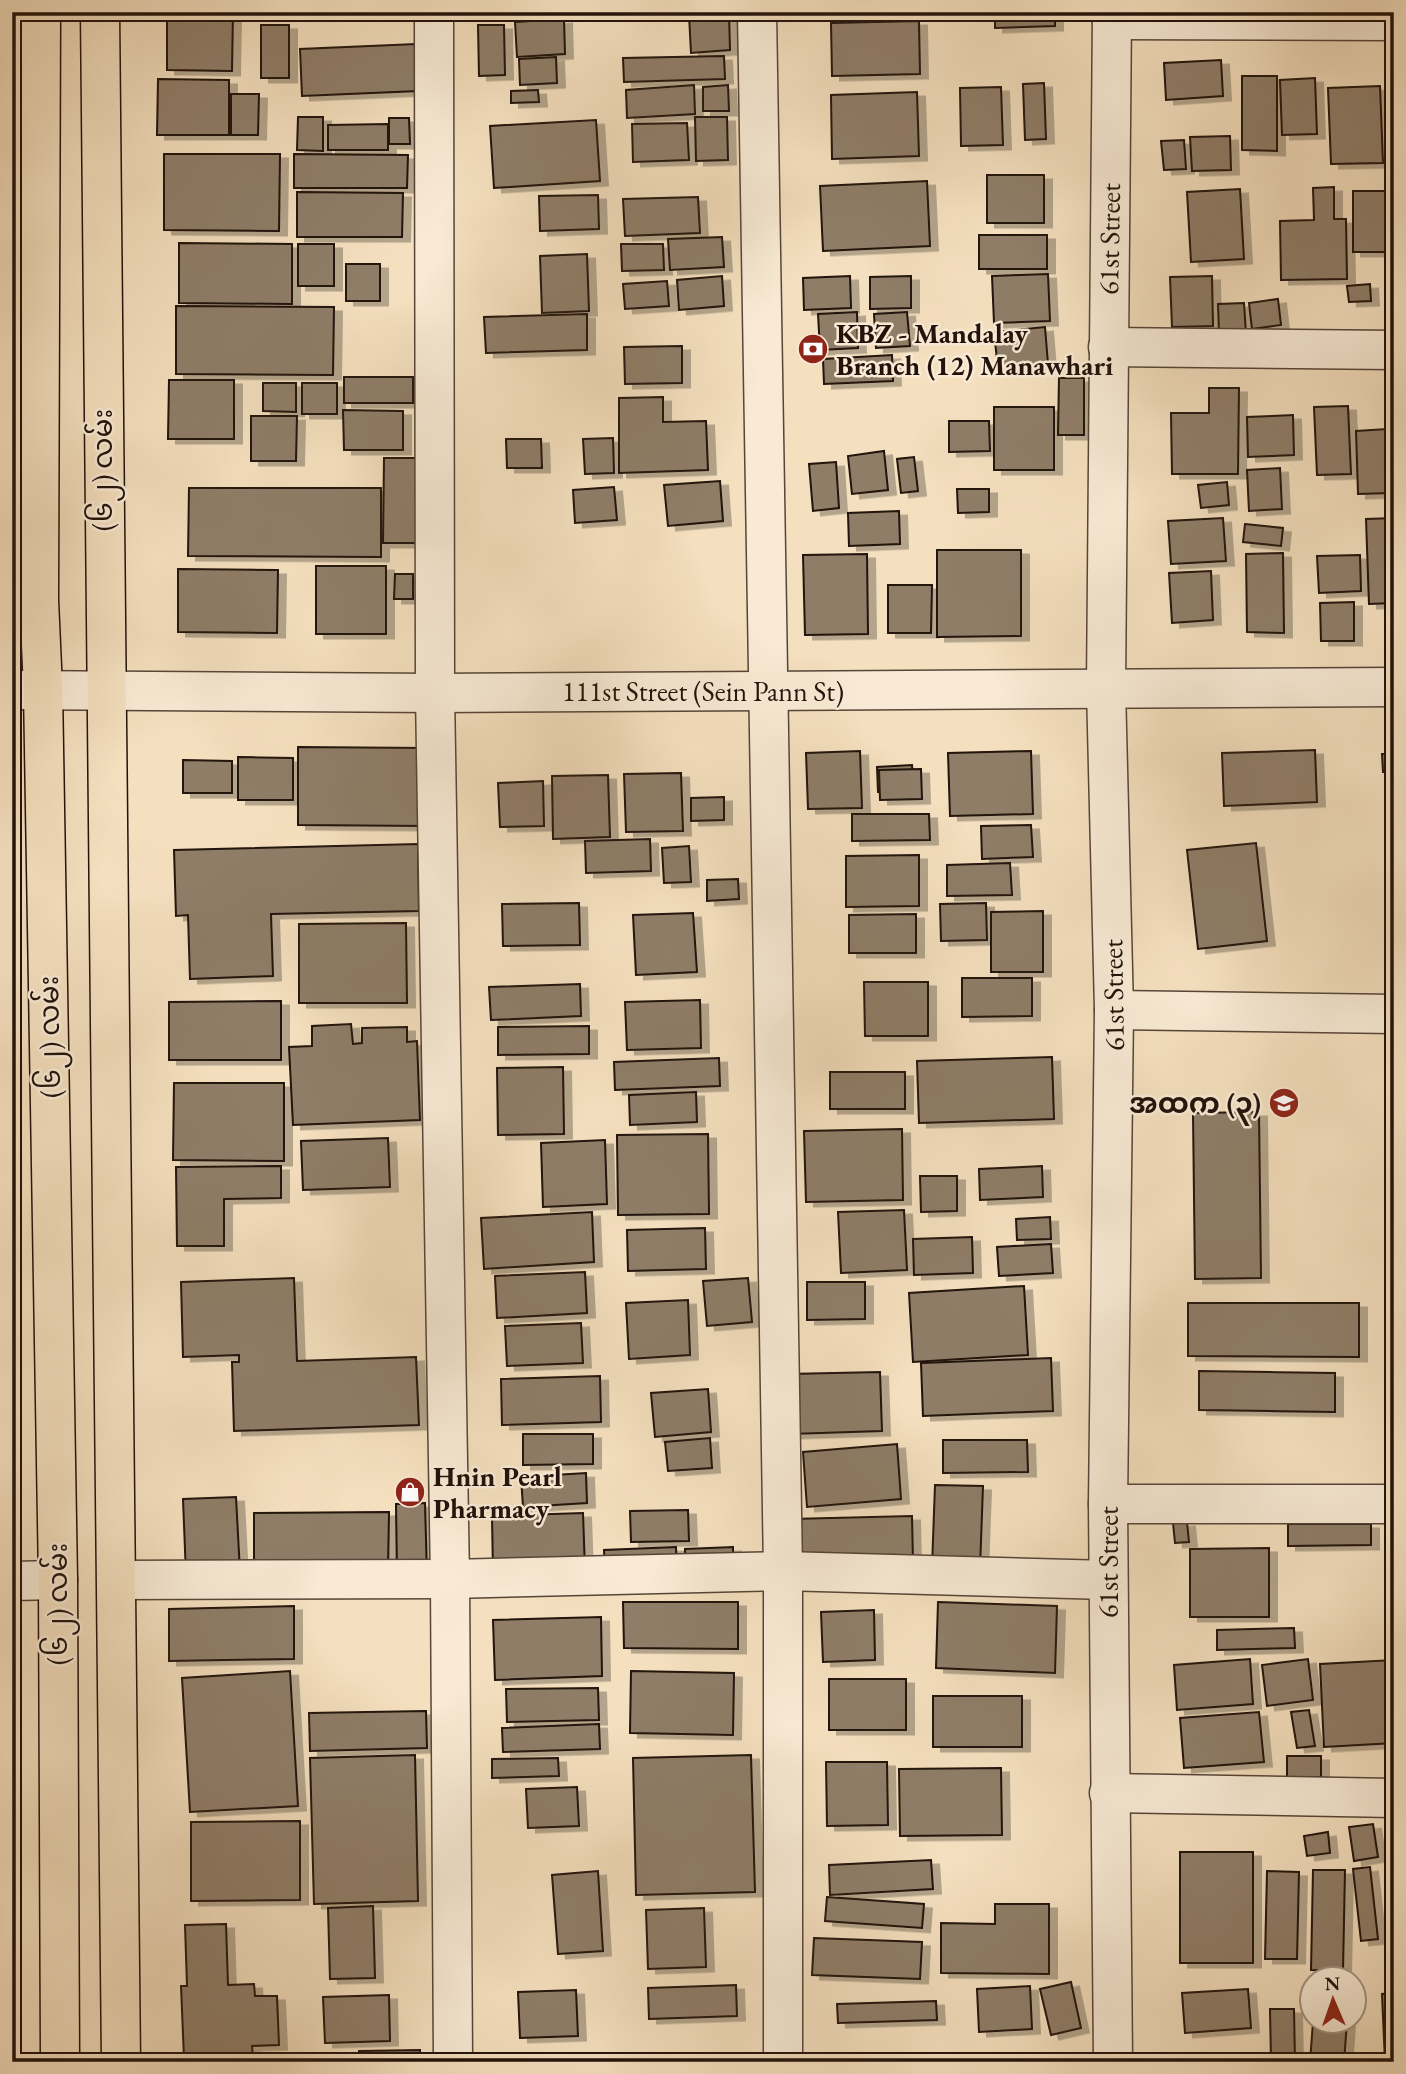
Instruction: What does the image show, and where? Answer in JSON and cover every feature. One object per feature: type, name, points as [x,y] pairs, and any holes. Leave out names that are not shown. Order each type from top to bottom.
[{"type":"main road","name":"(၆၂) လမ်း","points":[[41,12],[39,600],[28,689],[58,1580],[60,2062]]},
{"type":"main road","name":"(၆၂) လမ်း","points":[[100,12],[121,2062]]},
{"type":"street","points":[[435,12],[435,693],[450,1579],[453,2062]]},
{"type":"street","points":[[757,12],[783,1571],[783,2062]]},
{"type":"street","points":[[1112,16],[1394,21]]},
{"type":"street","name":"61st Street","points":[[1112,16],[1106,688],[1114,1010],[1108,1504],[1113,2062]]},
{"type":"street","points":[[1108,346],[1394,350]]},
{"type":"street","name":"111st Street (Sein Pann St)","points":[[28,689],[435,693],[1394,687]]},
{"type":"street","points":[[1114,1010],[1394,1014]]},
{"type":"street","points":[[1108,1504],[1394,1504]]},
{"type":"street","points":[[118,1580],[450,1579],[783,1571],[1108,1580]]},
{"type":"street","points":[[12,1581],[58,1580]]},
{"type":"street","points":[[1109,1793],[1394,1798]]},
{"type":"building","points":[[167,12],[233,12],[232,71],[167,70]]},
{"type":"building","points":[[652,12],[693,12],[652,15]]},
{"type":"building","points":[[995,12],[1055,12],[1055,26],[995,28]]},
{"type":"building","points":[[729,13],[730,50],[691,53],[689,15]]},
{"type":"building","points":[[564,19],[565,54],[517,57],[515,22]]},
{"type":"building","points":[[919,21],[920,74],[832,76],[831,23]]},
{"type":"building","points":[[261,25],[289,25],[289,78],[261,78]]},
{"type":"building","points":[[478,25],[504,25],[505,75],[479,76]]},
{"type":"building","points":[[416,44],[418,91],[302,96],[300,49]]},
{"type":"building","points":[[724,56],[725,79],[624,82],[623,58]]},
{"type":"building","points":[[556,57],[557,83],[520,85],[519,59]]},
{"type":"building","points":[[1221,60],[1223,96],[1166,100],[1164,63]]},
{"type":"building","points":[[1242,76],[1277,76],[1277,151],[1242,150]]},
{"type":"building","points":[[1315,78],[1317,134],[1282,135],[1280,80]]},
{"type":"building","points":[[158,79],[229,80],[229,135],[157,135]]},
{"type":"building","points":[[1044,83],[1046,139],[1025,140],[1023,84]]},
{"type":"building","points":[[694,85],[695,114],[627,118],[626,90]]},
{"type":"building","points":[[728,85],[729,111],[703,111],[703,87]]},
{"type":"building","points":[[1380,86],[1383,163],[1331,164],[1328,88]]},
{"type":"building","points":[[1001,87],[1003,145],[961,146],[960,88]]},
{"type":"building","points":[[538,90],[539,102],[511,103],[511,91]]},
{"type":"building","points":[[917,92],[919,156],[832,159],[831,95]]},
{"type":"building","points":[[231,94],[259,94],[258,135],[231,135]]},
{"type":"building","points":[[298,117],[323,117],[323,151],[297,150]]},
{"type":"building","points":[[695,117],[727,117],[728,160],[696,161]]},
{"type":"building","points":[[389,118],[409,118],[410,144],[389,144]]},
{"type":"building","points":[[596,120],[600,181],[494,188],[490,126]]},
{"type":"building","points":[[687,123],[689,160],[633,162],[632,124]]},
{"type":"building","points":[[388,124],[388,150],[328,150],[328,125]]},
{"type":"building","points":[[1230,136],[1231,170],[1192,171],[1190,137]]},
{"type":"building","points":[[1184,140],[1186,169],[1164,170],[1161,141]]},
{"type":"building","points":[[164,154],[280,154],[279,231],[164,230]]},
{"type":"building","points":[[294,154],[408,155],[407,188],[294,188]]},
{"type":"building","points":[[987,175],[1044,175],[1044,223],[987,223]]},
{"type":"building","points":[[927,181],[930,246],[823,251],[820,186]]},
{"type":"building","points":[[1334,187],[1334,219],[1346,219],[1347,279],[1281,280],[1280,221],[1314,220],[1313,188]]},
{"type":"building","points":[[1240,189],[1244,259],[1191,262],[1187,192]]},
{"type":"building","points":[[1353,191],[1386,191],[1386,252],[1353,252]]},
{"type":"building","points":[[297,192],[403,193],[402,237],[297,237]]},
{"type":"building","points":[[598,195],[599,229],[540,231],[539,196]]},
{"type":"building","points":[[698,197],[700,233],[625,236],[623,199]]},
{"type":"building","points":[[979,235],[1047,235],[1047,269],[979,269]]},
{"type":"building","points":[[722,237],[724,267],[670,270],[668,239]]},
{"type":"building","points":[[179,243],[292,244],[292,304],[179,303]]},
{"type":"building","points":[[298,244],[334,244],[334,286],[298,286]]},
{"type":"building","points":[[621,244],[663,244],[664,270],[622,271]]},
{"type":"building","points":[[587,254],[589,311],[542,313],[540,256]]},
{"type":"building","points":[[346,264],[380,264],[380,301],[346,301]]},
{"type":"building","points":[[1048,274],[1050,321],[994,323],[992,276]]},
{"type":"building","points":[[722,276],[724,306],[679,310],[677,280]]},
{"type":"building","points":[[850,276],[851,308],[804,310],[803,278]]},
{"type":"building","points":[[911,276],[911,308],[870,309],[870,277]]},
{"type":"building","points":[[1212,276],[1213,326],[1172,327],[1170,277]]},
{"type":"building","points":[[667,281],[669,306],[625,309],[623,284]]},
{"type":"building","points":[[1370,284],[1371,301],[1349,302],[1347,286]]},
{"type":"building","points":[[1278,299],[1281,325],[1252,329],[1249,303]]},
{"type":"building","points":[[1244,303],[1246,334],[1219,334],[1218,304]]},
{"type":"building","points":[[176,306],[334,307],[333,375],[176,374]]},
{"type":"building","points":[[857,312],[858,348],[820,350],[818,314]]},
{"type":"building","points":[[907,312],[910,346],[876,348],[874,314]]},
{"type":"building","points":[[587,314],[587,350],[486,353],[484,317]]},
{"type":"building","points":[[1045,327],[1048,364],[998,369],[994,332]]},
{"type":"building","points":[[682,346],[682,383],[625,384],[624,347]]},
{"type":"building","points":[[892,355],[893,381],[824,384],[823,359]]},
{"type":"building","points":[[344,377],[413,377],[413,403],[344,403]]},
{"type":"building","points":[[1059,378],[1084,378],[1084,435],[1058,435]]},
{"type":"building","points":[[169,380],[234,380],[234,439],[168,439]]},
{"type":"building","points":[[263,383],[296,383],[296,412],[263,411]]},
{"type":"building","points":[[302,383],[337,383],[337,414],[302,414]]},
{"type":"building","points":[[1209,388],[1239,388],[1238,474],[1172,474],[1171,413],[1209,413]]},
{"type":"building","points":[[663,397],[663,422],[706,421],[708,470],[619,473],[619,398]]},
{"type":"building","points":[[1348,406],[1351,474],[1317,475],[1314,407]]},
{"type":"building","points":[[994,407],[1054,407],[1054,470],[994,470]]},
{"type":"building","points":[[343,410],[403,411],[403,450],[344,450]]},
{"type":"building","points":[[1293,415],[1294,455],[1248,457],[1247,417]]},
{"type":"building","points":[[251,416],[297,416],[296,461],[251,461]]},
{"type":"building","points":[[949,421],[989,421],[990,451],[949,452]]},
{"type":"building","points":[[1387,429],[1390,493],[1358,494],[1356,431]]},
{"type":"building","points":[[613,438],[614,473],[585,474],[583,439]]},
{"type":"building","points":[[506,439],[541,439],[542,468],[507,468]]},
{"type":"building","points":[[884,451],[888,490],[852,494],[848,456]]},
{"type":"building","points":[[914,457],[918,491],[901,493],[897,459]]},
{"type":"building","points":[[384,458],[425,458],[424,543],[383,543]]},
{"type":"building","points":[[836,462],[839,508],[813,511],[809,464]]},
{"type":"building","points":[[1280,468],[1282,509],[1249,511],[1247,470]]},
{"type":"building","points":[[720,481],[723,521],[668,526],[664,485]]},
{"type":"building","points":[[1227,482],[1229,505],[1201,508],[1198,485]]},
{"type":"building","points":[[614,487],[617,520],[575,523],[573,490]]},
{"type":"building","points":[[189,488],[381,488],[381,557],[188,556]]},
{"type":"building","points":[[957,489],[989,489],[989,512],[958,513]]},
{"type":"building","points":[[899,511],[900,544],[849,546],[848,513]]},
{"type":"building","points":[[1223,518],[1226,561],[1171,564],[1168,521]]},
{"type":"building","points":[[1394,518],[1394,603],[1369,604],[1366,519]]},
{"type":"building","points":[[1245,524],[1283,528],[1281,546],[1243,542]]},
{"type":"building","points":[[937,550],[1021,550],[1021,636],[937,637]]},
{"type":"building","points":[[1283,553],[1284,633],[1247,632],[1246,554]]},
{"type":"building","points":[[867,554],[868,634],[805,635],[803,555]]},
{"type":"building","points":[[1360,555],[1361,591],[1319,593],[1317,556]]},
{"type":"building","points":[[316,566],[386,566],[386,634],[316,634]]},
{"type":"building","points":[[178,569],[278,570],[277,633],[178,632]]},
{"type":"building","points":[[1211,571],[1213,620],[1172,623],[1169,573]]},
{"type":"building","points":[[395,574],[413,574],[413,599],[394,599]]},
{"type":"building","points":[[888,585],[932,585],[931,633],[888,633]]},
{"type":"building","points":[[1354,602],[1354,641],[1321,641],[1320,603]]},
{"type":"building","points":[[298,747],[427,748],[427,826],[298,825]]},
{"type":"building","points":[[1315,750],[1317,802],[1224,806],[1222,753]]},
{"type":"building","points":[[860,751],[862,808],[808,809],[806,753]]},
{"type":"building","points":[[1031,751],[1033,814],[950,816],[948,753]]},
{"type":"building","points":[[1382,754],[1394,754],[1394,772],[1383,772]]},
{"type":"building","points":[[238,757],[293,758],[293,800],[238,800]]},
{"type":"building","points":[[183,760],[232,761],[232,793],[183,793]]},
{"type":"building","points":[[912,765],[914,791],[878,792],[877,767]]},
{"type":"building","points":[[921,769],[922,799],[880,800],[879,770]]},
{"type":"building","points":[[681,773],[683,831],[626,832],[624,774]]},
{"type":"building","points":[[608,775],[610,837],[553,839],[552,776]]},
{"type":"building","points":[[543,781],[544,826],[500,827],[498,783]]},
{"type":"building","points":[[724,797],[724,820],[691,821],[691,798]]},
{"type":"building","points":[[852,814],[929,814],[930,840],[852,841]]},
{"type":"building","points":[[1031,825],[1033,857],[982,859],[981,826]]},
{"type":"building","points":[[650,839],[651,871],[586,873],[585,841]]},
{"type":"building","points":[[1256,843],[1267,941],[1198,949],[1187,850]]},
{"type":"building","points":[[418,844],[419,911],[271,914],[273,976],[190,979],[188,915],[176,916],[174,850]]},
{"type":"building","points":[[689,846],[691,882],[664,883],[662,848]]},
{"type":"building","points":[[919,855],[919,906],[846,907],[846,856]]},
{"type":"building","points":[[1010,863],[1012,895],[947,896],[947,865]]},
{"type":"building","points":[[738,879],[739,899],[707,901],[707,880]]},
{"type":"building","points":[[579,903],[580,945],[503,946],[502,904]]},
{"type":"building","points":[[986,903],[987,940],[941,941],[940,904]]},
{"type":"building","points":[[1043,911],[1043,972],[991,972],[991,912]]},
{"type":"building","points":[[693,913],[697,972],[636,975],[633,915]]},
{"type":"building","points":[[916,914],[916,953],[849,953],[849,915]]},
{"type":"building","points":[[406,923],[407,1003],[299,1003],[299,924]]},
{"type":"building","points":[[962,978],[1032,978],[1032,1016],[962,1017]]},
{"type":"building","points":[[864,982],[928,982],[928,1036],[865,1036]]},
{"type":"building","points":[[580,984],[581,1016],[491,1020],[489,987]]},
{"type":"building","points":[[700,1000],[701,1048],[627,1050],[625,1002]]},
{"type":"building","points":[[281,1001],[281,1060],[169,1060],[169,1002]]},
{"type":"building","points":[[351,1024],[353,1044],[362,1043],[362,1028],[407,1027],[407,1042],[417,1041],[420,1120],[293,1125],[289,1047],[312,1046],[312,1026]]},
{"type":"building","points":[[589,1026],[589,1054],[498,1055],[498,1027]]},
{"type":"building","points":[[1052,1057],[1054,1119],[919,1123],[917,1061]]},
{"type":"building","points":[[719,1058],[720,1086],[615,1090],[614,1062]]},
{"type":"building","points":[[563,1067],[564,1134],[498,1135],[497,1068]]},
{"type":"building","points":[[830,1072],[905,1072],[905,1109],[830,1109]]},
{"type":"building","points":[[174,1083],[284,1083],[284,1161],[173,1160]]},
{"type":"building","points":[[696,1092],[697,1122],[630,1125],[629,1095]]},
{"type":"building","points":[[1259,1112],[1261,1278],[1195,1279],[1193,1113]]},
{"type":"building","points":[[902,1129],[903,1200],[806,1202],[804,1131]]},
{"type":"building","points":[[708,1134],[709,1214],[618,1215],[617,1135]]},
{"type":"building","points":[[388,1138],[390,1187],[303,1190],[301,1141]]},
{"type":"building","points":[[605,1140],[607,1204],[543,1207],[541,1143]]},
{"type":"building","points":[[281,1166],[281,1198],[224,1199],[224,1246],[177,1246],[176,1167]]},
{"type":"building","points":[[1042,1166],[1043,1197],[980,1200],[979,1169]]},
{"type":"building","points":[[1389,1169],[1394,1169],[1394,1230],[1388,1230]]},
{"type":"building","points":[[920,1176],[957,1176],[957,1211],[921,1212]]},
{"type":"building","points":[[904,1210],[907,1270],[841,1273],[838,1212]]},
{"type":"building","points":[[592,1212],[594,1262],[484,1269],[481,1218]]},
{"type":"building","points":[[1050,1217],[1051,1239],[1017,1240],[1016,1219]]},
{"type":"building","points":[[705,1228],[706,1269],[628,1271],[627,1230]]},
{"type":"building","points":[[972,1237],[973,1273],[914,1275],[913,1239]]},
{"type":"building","points":[[1051,1244],[1053,1273],[999,1276],[997,1247]]},
{"type":"building","points":[[585,1272],[587,1313],[497,1318],[495,1276]]},
{"type":"building","points":[[294,1278],[297,1361],[416,1357],[419,1425],[234,1431],[232,1362],[239,1362],[239,1355],[183,1357],[181,1282]]},
{"type":"building","points":[[748,1278],[752,1322],[707,1326],[703,1281]]},
{"type":"building","points":[[807,1282],[865,1282],[865,1319],[807,1320]]},
{"type":"building","points":[[1024,1286],[1028,1355],[913,1362],[909,1293]]},
{"type":"building","points":[[688,1300],[690,1355],[629,1359],[626,1303]]},
{"type":"building","points":[[1188,1303],[1359,1303],[1359,1357],[1188,1356]]},
{"type":"building","points":[[1386,1309],[1394,1310],[1394,1368],[1385,1368]]},
{"type":"building","points":[[581,1323],[583,1363],[507,1366],[505,1326]]},
{"type":"building","points":[[1051,1358],[1053,1411],[923,1416],[921,1363]]},
{"type":"building","points":[[1199,1371],[1335,1373],[1335,1412],[1199,1410]]},
{"type":"building","points":[[880,1372],[882,1431],[790,1434],[788,1374]]},
{"type":"building","points":[[600,1376],[601,1422],[502,1425],[501,1379]]},
{"type":"building","points":[[708,1389],[711,1432],[655,1437],[651,1393]]},
{"type":"building","points":[[1385,1393],[1394,1393],[1394,1424],[1387,1424]]},
{"type":"building","points":[[523,1434],[593,1434],[593,1464],[523,1465]]},
{"type":"building","points":[[710,1438],[712,1468],[668,1471],[665,1442]]},
{"type":"building","points":[[943,1440],[1027,1440],[1028,1472],[943,1473]]},
{"type":"building","points":[[897,1444],[901,1499],[807,1507],[803,1452]]},
{"type":"building","points":[[586,1473],[587,1503],[523,1507],[521,1477]]},
{"type":"building","points":[[935,1485],[983,1486],[980,1568],[932,1567]]},
{"type":"building","points":[[236,1497],[240,1572],[186,1575],[183,1499]]},
{"type":"building","points":[[425,1503],[427,1575],[397,1576],[396,1504]]},
{"type":"building","points":[[688,1510],[689,1541],[631,1542],[630,1511]]},
{"type":"building","points":[[389,1512],[388,1572],[254,1572],[254,1513]]},
{"type":"building","points":[[583,1513],[585,1570],[493,1573],[492,1516]]},
{"type":"building","points":[[912,1516],[913,1561],[792,1564],[791,1519]]},
{"type":"building","points":[[1187,1522],[1189,1542],[1175,1543],[1173,1523]]},
{"type":"building","points":[[1288,1524],[1371,1524],[1371,1545],[1288,1546]]},
{"type":"building","points":[[676,1547],[677,1570],[605,1572],[604,1550]]},
{"type":"building","points":[[733,1547],[733,1567],[686,1569],[685,1549]]},
{"type":"building","points":[[1269,1548],[1269,1617],[1190,1617],[1190,1549]]},
{"type":"building","points":[[623,1602],[738,1602],[738,1649],[624,1648]]},
{"type":"building","points":[[938,1602],[1057,1606],[1055,1673],[936,1668]]},
{"type":"building","points":[[294,1606],[294,1659],[169,1661],[169,1609]]},
{"type":"building","points":[[874,1610],[875,1660],[823,1662],[821,1612]]},
{"type":"building","points":[[601,1617],[602,1676],[495,1680],[493,1620]]},
{"type":"building","points":[[1294,1628],[1295,1648],[1217,1650],[1217,1630]]},
{"type":"building","points":[[1250,1659],[1253,1704],[1177,1710],[1174,1665]]},
{"type":"building","points":[[1308,1659],[1313,1700],[1267,1706],[1262,1665]]},
{"type":"building","points":[[1394,1660],[1394,1743],[1324,1747],[1320,1664]]},
{"type":"building","points":[[290,1671],[298,1806],[190,1812],[182,1678]]},
{"type":"building","points":[[631,1671],[734,1673],[733,1735],[630,1733]]},
{"type":"building","points":[[829,1679],[906,1679],[906,1730],[829,1730]]},
{"type":"building","points":[[598,1688],[599,1720],[507,1722],[506,1689]]},
{"type":"building","points":[[933,1696],[1022,1696],[1022,1747],[933,1747]]},
{"type":"building","points":[[1309,1710],[1315,1746],[1297,1748],[1291,1712]]},
{"type":"building","points":[[426,1711],[427,1748],[310,1751],[309,1713]]},
{"type":"building","points":[[1259,1712],[1264,1762],[1184,1768],[1180,1718]]},
{"type":"building","points":[[599,1724],[600,1749],[503,1752],[502,1728]]},
{"type":"building","points":[[415,1755],[418,1901],[314,1904],[310,1758]]},
{"type":"building","points":[[751,1755],[755,1892],[636,1895],[633,1758]]},
{"type":"building","points":[[1287,1756],[1321,1756],[1321,1777],[1287,1778]]},
{"type":"building","points":[[558,1758],[559,1776],[492,1778],[492,1759]]},
{"type":"building","points":[[826,1762],[887,1762],[888,1825],[827,1826]]},
{"type":"building","points":[[1001,1768],[1002,1835],[900,1836],[899,1769]]},
{"type":"building","points":[[577,1787],[579,1826],[528,1828],[526,1789]]},
{"type":"building","points":[[300,1821],[300,1900],[191,1901],[191,1822]]},
{"type":"building","points":[[1373,1824],[1378,1857],[1354,1861],[1349,1827]]},
{"type":"building","points":[[1328,1832],[1330,1853],[1307,1856],[1304,1836]]},
{"type":"building","points":[[1385,1848],[1394,1848],[1394,1959],[1388,1960]]},
{"type":"building","points":[[1180,1852],[1253,1852],[1253,1963],[1180,1963]]},
{"type":"building","points":[[931,1860],[933,1889],[830,1895],[829,1865]]},
{"type":"building","points":[[1370,1867],[1378,1939],[1361,1941],[1353,1869]]},
{"type":"building","points":[[1313,1870],[1345,1870],[1343,1966],[1311,1966]]},
{"type":"building","points":[[598,1871],[603,1951],[558,1954],[552,1875]]},
{"type":"building","points":[[1267,1871],[1299,1872],[1297,1959],[1265,1959]]},
{"type":"building","points":[[827,1897],[924,1904],[922,1928],[825,1921]]},
{"type":"building","points":[[995,1904],[1049,1904],[1049,1974],[941,1973],[941,1923],[995,1924]]},
{"type":"building","points":[[373,1906],[375,1978],[330,1979],[328,1908]]},
{"type":"building","points":[[704,1908],[706,1967],[648,1969],[646,1910]]},
{"type":"building","points":[[226,1924],[228,1985],[254,1984],[255,1996],[277,1996],[279,2045],[252,2046],[253,2057],[184,2059],[181,1986],[187,1986],[185,1925]]},
{"type":"building","points":[[814,1938],[922,1942],[920,1979],[812,1975]]},
{"type":"building","points":[[1071,1982],[1081,2028],[1051,2035],[1040,1989]]},
{"type":"building","points":[[736,1985],[737,2016],[649,2019],[648,1988]]},
{"type":"building","points":[[1030,1986],[1032,2029],[979,2032],[977,1989]]},
{"type":"building","points":[[1248,1989],[1251,2028],[1185,2033],[1182,1993]]},
{"type":"building","points":[[576,1990],[578,2036],[520,2038],[518,1992]]},
{"type":"building","points":[[1394,1993],[1394,2062],[1385,2062],[1382,1994]]},
{"type":"building","points":[[389,1995],[390,2041],[325,2043],[323,1997]]},
{"type":"building","points":[[936,2001],[937,2020],[838,2023],[837,2004]]},
{"type":"building","points":[[1270,2009],[1294,2009],[1295,2062],[1271,2062]]},
{"type":"building","points":[[1312,2036],[1346,2036],[1344,2062],[1310,2062]]},
{"type":"building","points":[[420,2050],[420,2062],[359,2062],[359,2051]]},
{"type":"building","points":[[1189,2056],[1257,2057],[1257,2062],[1189,2062]]},
{"type":"building","points":[[524,2059],[572,2060],[572,2062],[524,2062]]},
{"type":"place","name":"KBZ - Mandalay Branch (12) Manawhari","points":[[813,349]]},
{"type":"place","name":"အထက (၃)","points":[[1284,1103]]},
{"type":"place","name":"Hnin Pearl Pharmacy","points":[[410,1492]]}]
